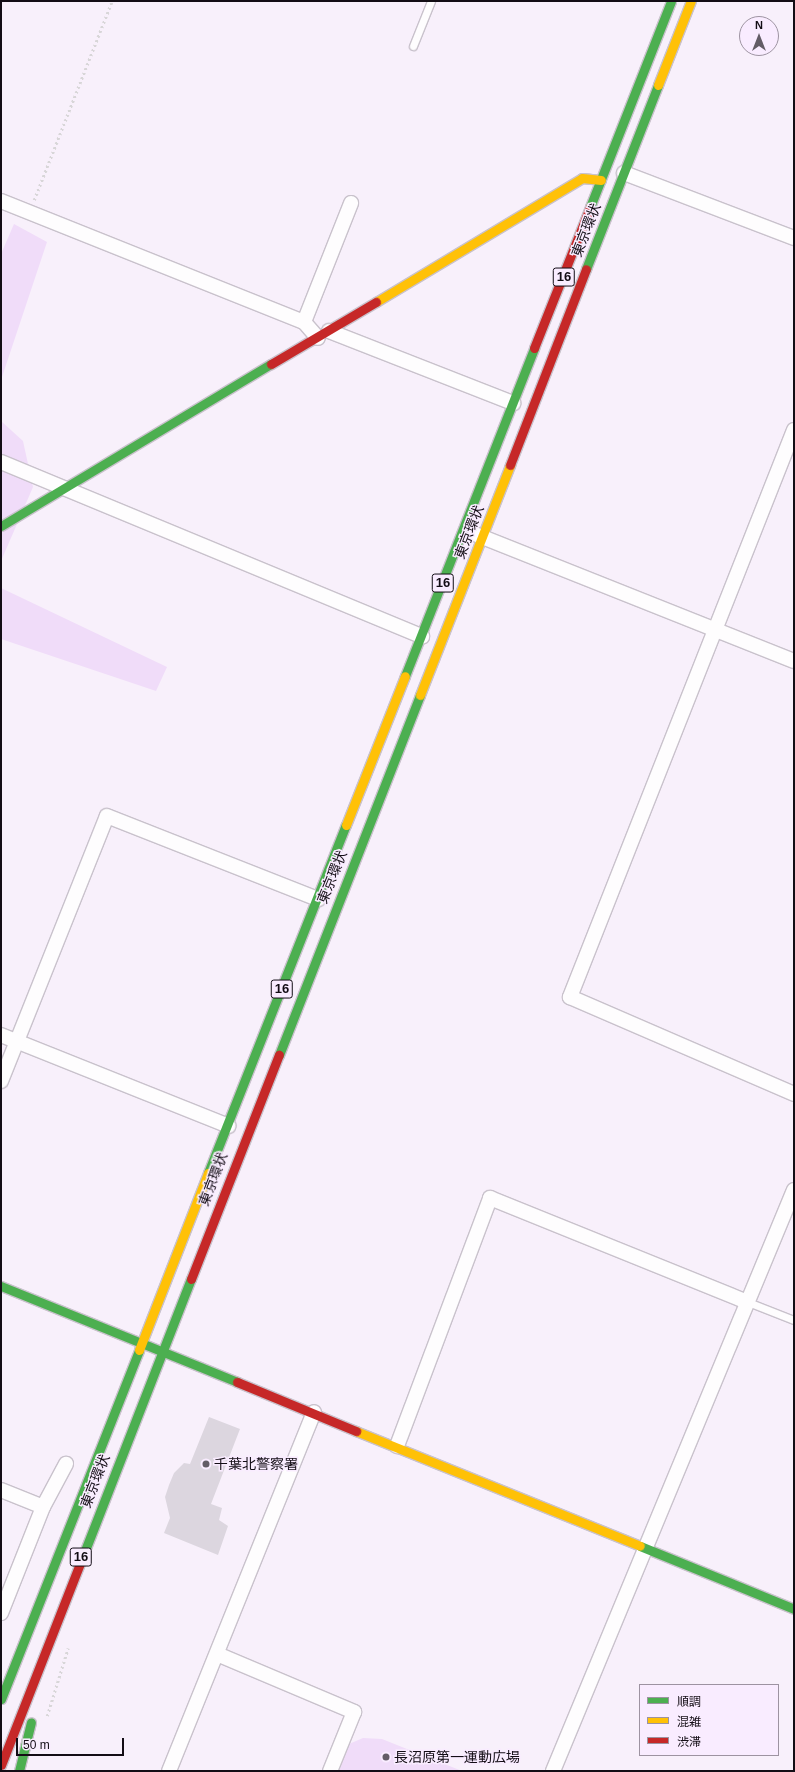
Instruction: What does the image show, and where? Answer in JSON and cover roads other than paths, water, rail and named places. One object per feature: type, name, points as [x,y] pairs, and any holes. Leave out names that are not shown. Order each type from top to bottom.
[{"type":"main road","name":"東京環状","points":[[1,1699],[464,530],[671,1]]},
{"type":"main road","name":"東京環状","points":[[1,1765],[58,1614],[692,1]]},
{"type":"main road","points":[[1,526],[582,178],[601,180]]},
{"type":"main road","points":[[1,1286],[162,1350],[646,1550],[794,1609]]},
{"type":"main road","points":[[1,1668],[37,1610]]},
{"type":"main road","points":[[19,1771],[58,1614]]},
{"type":"street","points":[[624,173],[794,238]]},
{"type":"street","points":[[1,201],[304,322],[323,334],[513,403]]},
{"type":"street","points":[[304,322],[351,203]]},
{"type":"street","points":[[794,430],[570,997],[794,1094]]},
{"type":"street","points":[[1,462],[68,487],[422,636]]},
{"type":"street","points":[[464,530],[715,628],[794,661]]},
{"type":"street","points":[[1,1081],[107,816],[318,899]]},
{"type":"street","points":[[1,1035],[228,1126]]},
{"type":"street","points":[[553,1771],[646,1550],[794,1190]]},
{"type":"street","points":[[397,1446],[490,1198],[748,1302]]},
{"type":"street","points":[[169,1771],[314,1412]]},
{"type":"street","points":[[1,1613],[43,1507],[66,1464]]},
{"type":"street","points":[[1,1490],[43,1507]]},
{"type":"street","points":[[217,1654],[354,1712],[330,1771]]},
{"type":"lane","points":[[413,46],[431,1]]},
{"type":"lane","points":[[748,1302],[794,1320]]},
{"type":"place","name":"千葉北警察署","points":[[206,1464]]},
{"type":"place","name":"長沼原第一運動広場","points":[[386,1757]]}]
